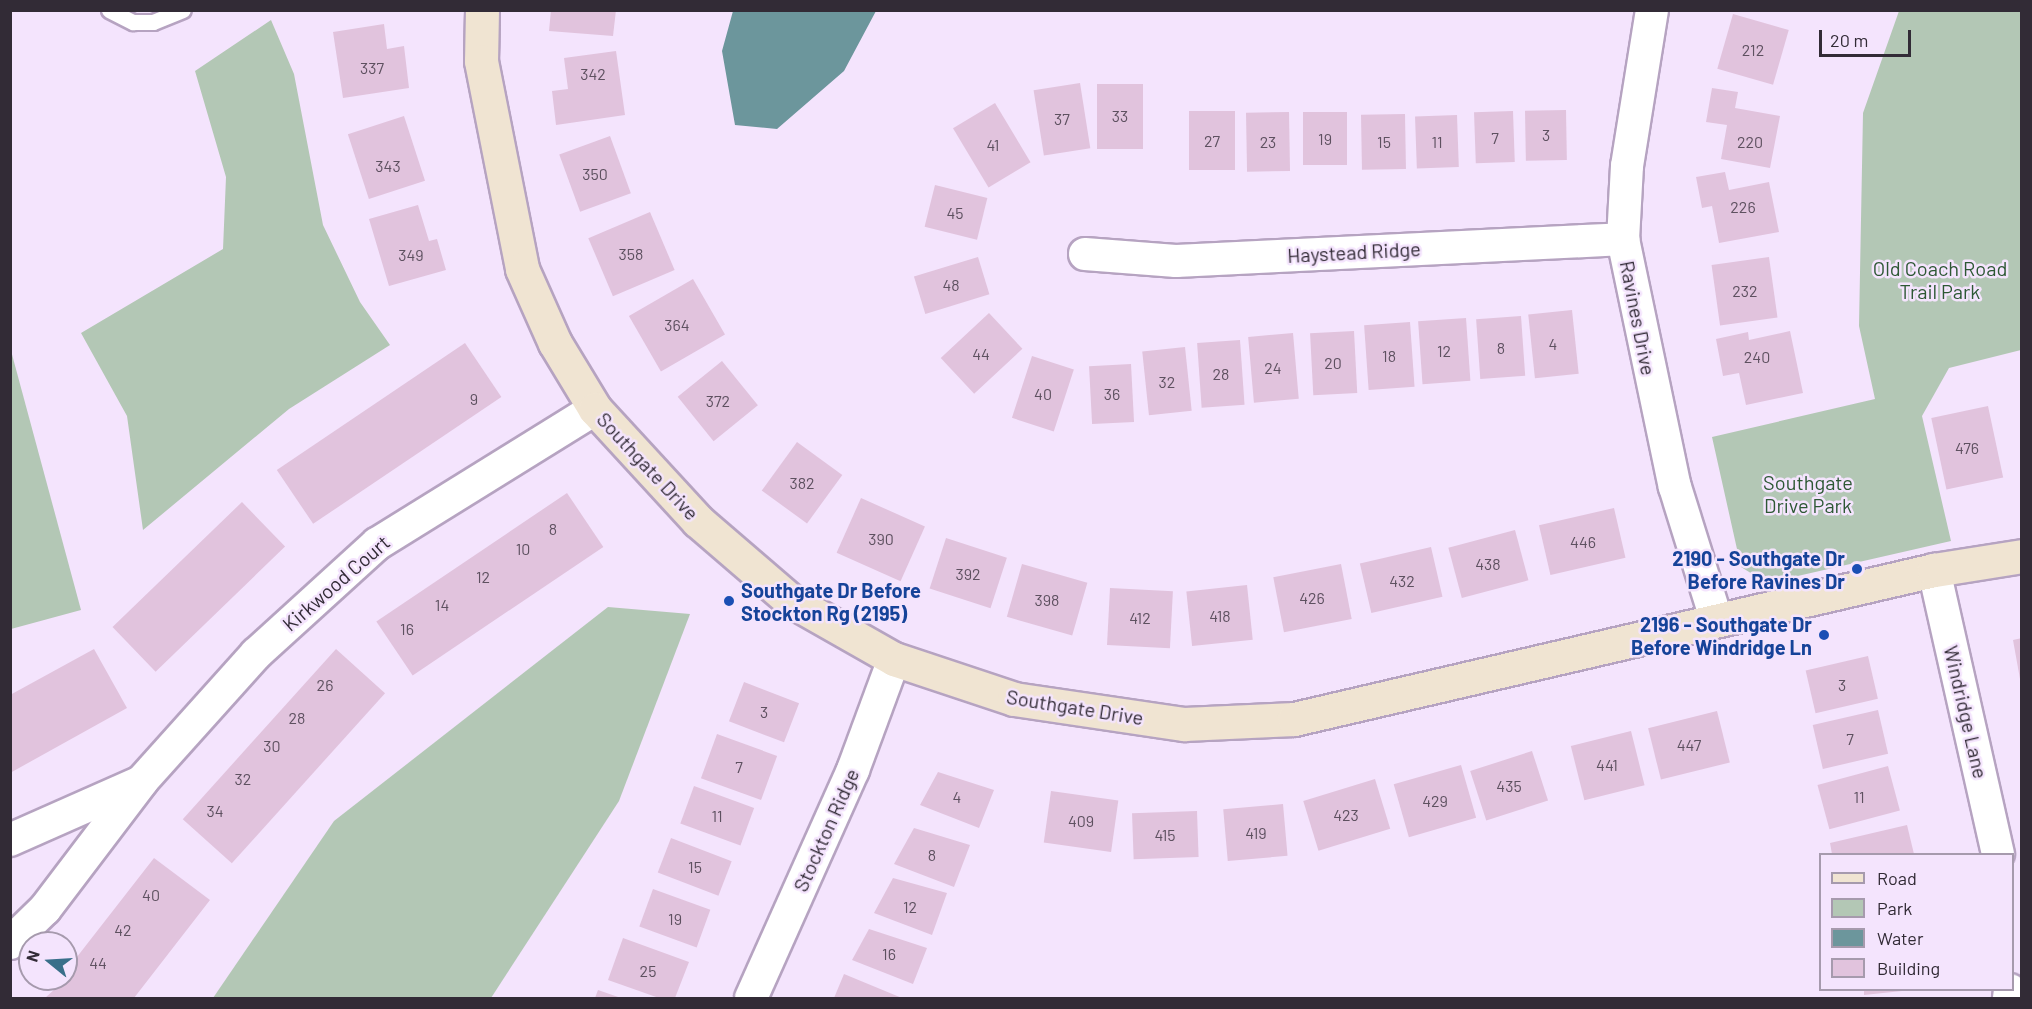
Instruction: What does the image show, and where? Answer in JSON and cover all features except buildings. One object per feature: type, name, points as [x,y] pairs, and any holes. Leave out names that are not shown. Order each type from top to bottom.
[{"type":"street","name":"Southgate Drive","points":[[482,10],[481,61],[522,269],[555,343],[595,409],[698,521],[790,600],[894,659],[1014,699],[1184,724],[1294,719],[1934,570],[2022,556]]},
{"type":"street","name":"Ravines Drive","points":[[1652,10],[1628,156],[1623,239],[1675,487],[1716,619]]},
{"type":"street","name":"Haystead Ridge","points":[[1086,254],[1176,261],[1623,239]]},
{"type":"street","name":"Kirkwood Court","points":[[10,943],[45,909],[142,781],[256,654],[377,544],[595,409]]},
{"type":"street","name":"Windridge Lane","points":[[1934,570],[1998,853]]},
{"type":"street","name":"Stockton Ridge","points":[[752,999],[853,770],[894,659]]},
{"type":"street","name":"Kirkwood Court","points":[[10,840],[142,781]]},
{"type":"lane","points":[[109,10],[133,22],[153,22],[183,10]]},
{"type":"green space","name":"Old Coach Road Trail Park","points":[[1899,11],[2021,11],[2021,350],[1949,368],[1922,416],[1951,541],[1767,583],[1741,567],[1712,437],[1875,399],[1859,326],[1863,113]]},
{"type":"green space","points":[[271,20],[294,74],[323,225],[360,302],[390,345],[289,409],[143,530],[127,416],[81,333],[223,249],[226,177],[195,71]]},
{"type":"green space","points":[[10,347],[81,610],[11,629],[10,629]]},
{"type":"green space","points":[[608,607],[690,614],[619,801],[491,998],[213,998],[334,821]]},
{"type":"water","points":[[733,10],[876,11],[844,71],[777,129],[735,125],[722,51]]},
{"type":"place","name":"2190 - Southgate Dr Before Ravines Dr","points":[[1857,569]]},
{"type":"place","name":"Southgate Dr Before Stockton Rg (2195)","points":[[729,601]]},
{"type":"place","name":"2196 - Southgate Dr Before Windridge Ln","points":[[1824,635]]},
{"type":"park label","name":"Southgate Drive Park","points":[[1808,494]]}]
